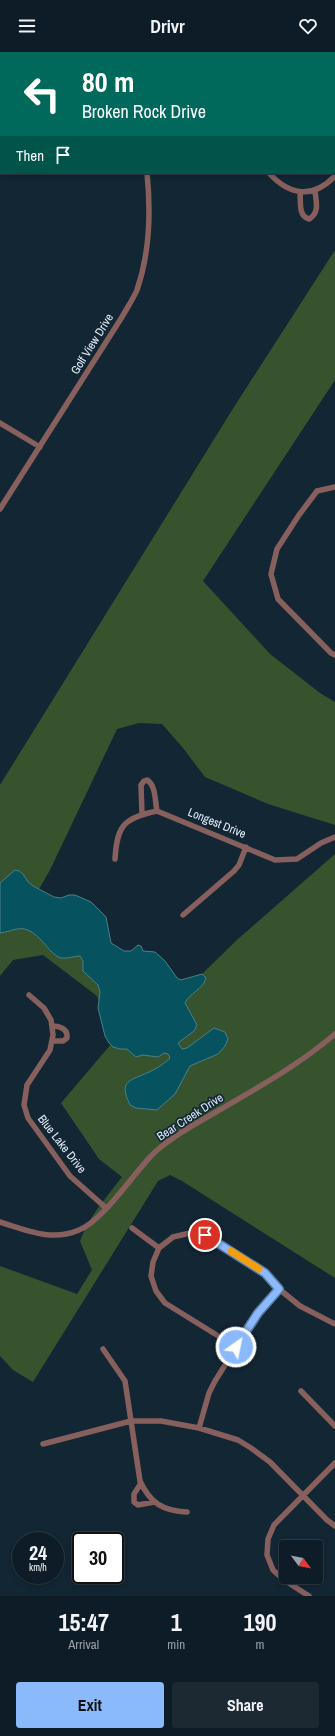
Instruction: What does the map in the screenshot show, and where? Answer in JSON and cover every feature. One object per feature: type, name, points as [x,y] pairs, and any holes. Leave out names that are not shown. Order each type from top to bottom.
[{"type":"street","name":"Golf View Drive","points":[[0,509],[118,323],[136,291],[148,240],[149,208],[147,174]]},
{"type":"street","points":[[270,174],[286,187],[300,192],[315,191],[324,186],[335,176]]},
{"type":"street","points":[[300,192],[302,214],[305,218],[310,219],[317,212],[315,191]]},
{"type":"street","points":[[0,423],[40,447]]},
{"type":"street","points":[[335,486],[317,491],[299,515],[277,549],[271,574],[278,599],[331,653],[335,655]]},
{"type":"street","points":[[116,859],[116,840],[120,831],[137,815],[142,814],[157,811],[153,788],[147,780],[141,785],[142,814]]},
{"type":"street","name":"Longest Drive","points":[[157,811],[275,860],[297,858],[321,843],[335,837]]},
{"type":"street","points":[[183,915],[234,871],[246,847]]},
{"type":"street","points":[[29,995],[44,1008],[51,1020],[53,1041],[63,1041],[67,1038],[65,1030],[59,1026],[52,1026]]},
{"type":"street","name":"Bear Creek Drive","points":[[0,1222],[38,1234],[59,1235],[80,1230],[96,1219],[155,1152],[181,1132],[297,1064],[335,1034]]},
{"type":"street","name":"Blue Lake Drive","points":[[53,1041],[50,1050],[27,1085],[24,1105],[28,1118],[70,1176],[106,1208]]},
{"type":"street","points":[[132,1228],[159,1248]]},
{"type":"street","points":[[236,1347],[165,1303],[160,1298],[151,1276],[153,1262],[159,1248],[173,1237],[190,1233],[205,1235],[265,1273],[279,1289],[300,1306],[335,1324]]},
{"type":"street","points":[[199,1428],[209,1393],[258,1313],[279,1289]]},
{"type":"street","points":[[103,1350],[125,1381],[141,1483],[146,1493],[154,1502],[173,1511],[188,1512]]},
{"type":"street","points":[[301,1392],[335,1426]]},
{"type":"street","points":[[43,1444],[131,1421],[161,1421],[199,1428],[238,1440],[251,1448],[270,1462],[327,1520],[335,1526]]},
{"type":"street","points":[[309,1596],[284,1580],[273,1570],[267,1556],[268,1539],[274,1525],[335,1463]]},
{"type":"street","points":[[141,1483],[134,1494],[134,1502],[138,1505],[154,1502]]},
{"type":"green space","points":[[335,250],[335,380],[203,581],[270,654],[320,693],[335,702],[335,825],[268,804],[205,777],[162,724],[139,723],[117,729],[50,870],[39,889],[54,897],[61,898],[69,895],[75,895],[91,902],[106,917],[111,943],[124,951],[131,951],[138,945],[141,946],[143,951],[155,952],[165,961],[177,978],[181,980],[202,974],[238,939],[335,854],[335,1278],[182,1181],[170,1175],[158,1181],[33,1382],[13,1370],[0,1356],[0,1266],[77,1294],[92,1270],[80,1241],[93,1215],[122,1177],[99,1159],[61,1103],[112,1043],[97,996],[43,955],[13,960],[0,976],[0,785],[234,407]]},
{"type":"water","points":[[15,870],[23,874],[28,882],[33,886],[54,897],[61,898],[69,895],[75,895],[91,902],[106,917],[111,943],[124,951],[131,951],[138,945],[141,946],[143,951],[155,952],[165,961],[177,978],[181,980],[202,974],[206,978],[202,986],[185,1003],[197,1025],[194,1031],[178,1043],[182,1049],[187,1048],[214,1028],[225,1032],[228,1039],[225,1046],[218,1054],[190,1066],[175,1094],[157,1110],[136,1108],[130,1105],[125,1091],[128,1082],[154,1070],[163,1064],[170,1058],[168,1054],[164,1053],[158,1057],[143,1055],[136,1057],[127,1049],[113,1047],[109,1043],[105,1036],[98,1008],[100,992],[98,985],[83,971],[83,961],[80,956],[61,958],[57,956],[37,936],[28,930],[17,929],[0,933],[0,883]]},
{"type":"slow traffic","points":[[231,1251],[259,1269]]},
{"type":"route","points":[[205,1235],[265,1273],[279,1289],[258,1313],[236,1347]]}]
